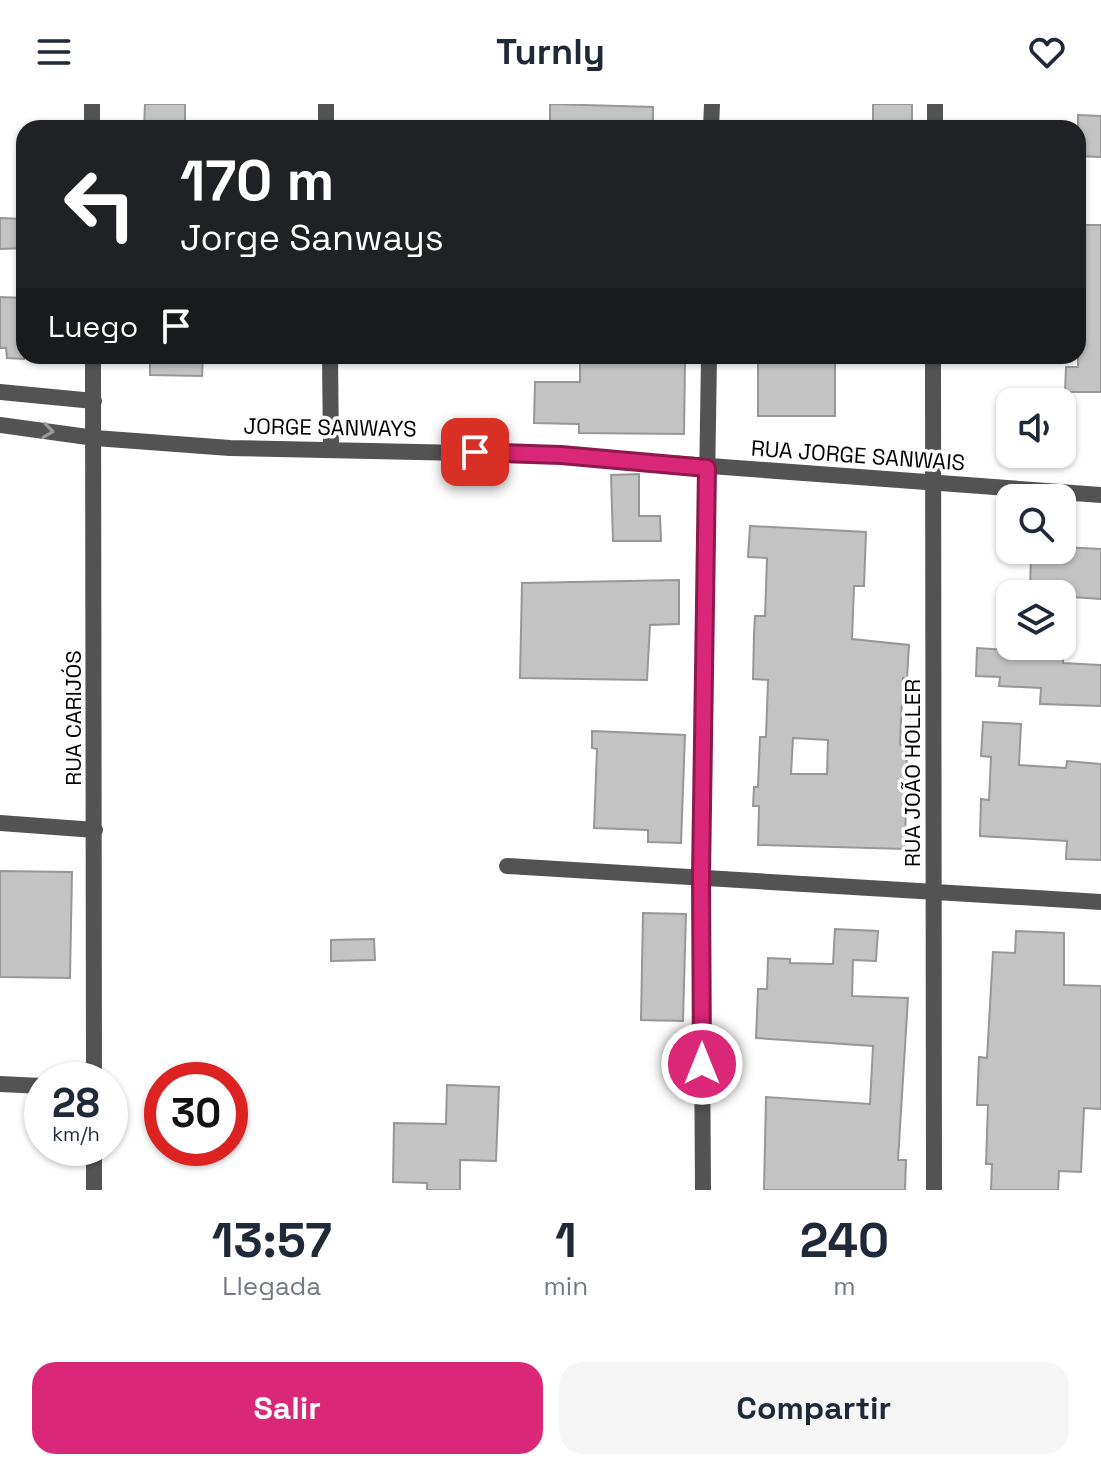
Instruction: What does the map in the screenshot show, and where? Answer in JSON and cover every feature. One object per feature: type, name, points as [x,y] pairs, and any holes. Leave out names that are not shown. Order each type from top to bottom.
[{"type":"street","name":"RUA CARIJÓS","points":[[93,364],[94,1062]]},
{"type":"street","points":[[330,364],[331,449]]},
{"type":"street","points":[[703,1190],[701,876],[709,364]]},
{"type":"street","name":"RUA JOÃO HOLLER","points":[[933,364],[934,1190]]},
{"type":"street","points":[[0,392],[94,401]]},
{"type":"street","points":[[0,425],[95,438]]},
{"type":"street","name":"JORGE SANWAYS","points":[[95,438],[230,448],[561,455],[707,468]]},
{"type":"street","name":"RUA JORGE SANWAIS","points":[[707,468],[933,481],[1101,495]]},
{"type":"street","points":[[0,823],[95,830]]},
{"type":"street","points":[[507,866],[1101,902]]},
{"type":"street","points":[[0,1084],[24,1085]]},
{"type":"street","points":[[94,1166],[94,1190]]},
{"type":"building","points":[[145,104],[185,104],[185,120],[144,120]]},
{"type":"building","points":[[550,104],[653,107],[653,120],[550,120]]},
{"type":"building","points":[[873,104],[912,104],[912,120],[873,120]]},
{"type":"building","points":[[1078,115],[1101,116],[1101,157],[1086,156],[1086,120],[1078,120]]},
{"type":"building","points":[[0,218],[16,219],[16,248],[0,249]]},
{"type":"building","points":[[1086,225],[1101,225],[1101,392],[1076,392],[1076,388],[1065,388],[1066,367],[1086,364]]},
{"type":"building","points":[[0,297],[16,298],[16,359],[7,358],[6,348],[0,348]]},
{"type":"building","points":[[150,364],[203,364],[202,376],[150,375]]},
{"type":"building","points":[[580,364],[685,364],[684,434],[579,433],[579,424],[534,423],[535,382],[580,382]]},
{"type":"building","points":[[758,364],[835,364],[835,416],[758,416]]},
{"type":"building","points":[[639,474],[639,516],[660,516],[661,541],[613,541],[611,475]]},
{"type":"building","points":[[750,526],[866,532],[864,586],[854,586],[852,639],[909,645],[907,678],[903,678],[900,745],[907,746],[905,849],[758,845],[759,806],[753,806],[754,787],[758,787],[760,737],[766,737],[768,680],[753,679],[754,635],[755,616],[765,616],[767,558],[748,557]],"holes":[[[793,738],[828,740],[827,774],[791,774]]]},
{"type":"building","points":[[1076,548],[1101,549],[1101,599],[1076,597],[1076,580],[1030,580],[1031,564],[1076,564]]},
{"type":"building","points":[[679,580],[679,624],[650,625],[647,680],[520,678],[522,583]]},
{"type":"building","points":[[977,648],[996,649],[996,660],[1063,660],[1063,663],[1101,665],[1101,706],[1040,704],[1041,688],[999,686],[1000,677],[976,676]]},
{"type":"building","points":[[983,722],[1021,724],[1019,765],[1066,768],[1067,761],[1101,764],[1101,860],[1066,859],[1067,841],[980,836],[981,799],[989,800],[991,757],[981,756]]},
{"type":"building","points":[[592,731],[685,735],[681,843],[648,842],[648,830],[594,828],[597,749],[592,748]]},
{"type":"building","points":[[0,871],[72,872],[70,978],[0,977]]},
{"type":"building","points":[[643,913],[686,914],[683,1021],[641,1020]]},
{"type":"building","points":[[835,929],[878,931],[876,961],[853,960],[852,996],[908,998],[898,1160],[906,1160],[905,1190],[764,1190],[766,1097],[870,1104],[873,1046],[756,1038],[758,989],[767,989],[768,958],[790,959],[790,963],[833,964]]},
{"type":"building","points":[[1016,931],[1064,933],[1064,985],[1101,986],[1101,1109],[1084,1108],[1081,1172],[1059,1171],[1058,1190],[991,1190],[992,1164],[986,1164],[988,1105],[977,1105],[979,1057],[987,1058],[993,952],[1015,953]]},
{"type":"building","points":[[374,939],[375,960],[331,961],[331,940]]},
{"type":"building","points":[[447,1085],[499,1087],[496,1161],[460,1160],[460,1190],[427,1190],[427,1183],[393,1182],[394,1123],[446,1124]]},
{"type":"route","points":[[475,452],[561,455],[707,468],[701,876],[702,1064]]}]
